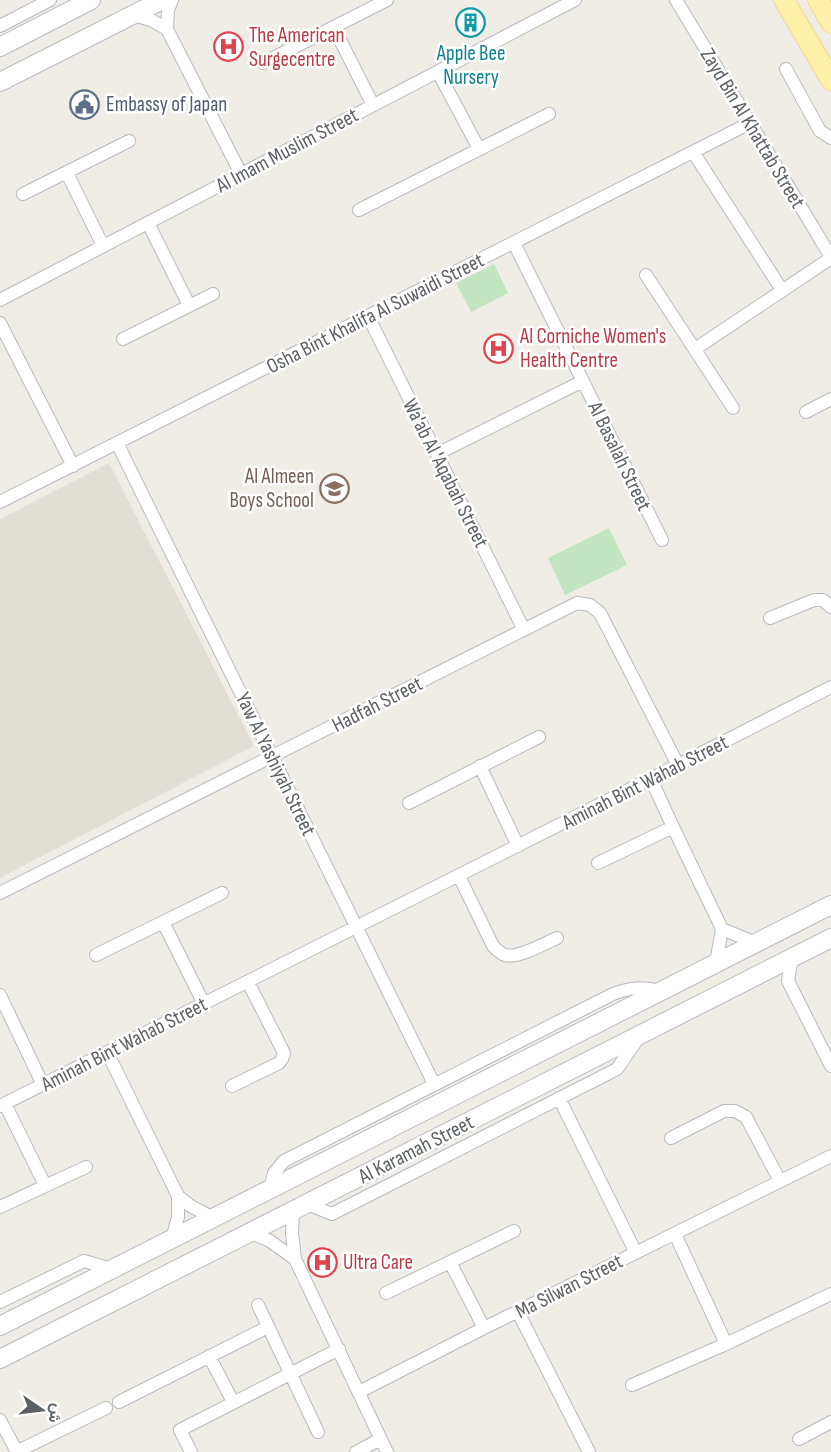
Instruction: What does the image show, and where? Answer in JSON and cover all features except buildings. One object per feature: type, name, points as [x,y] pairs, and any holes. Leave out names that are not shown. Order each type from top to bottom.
[{"type":"main road","points":[[0,47],[91,0]]},
{"type":"main road","points":[[0,82],[162,0]]},
{"type":"main road","points":[[784,0],[831,80]]},
{"type":"main road","points":[[818,0],[831,23]]},
{"type":"main road","name":"Al Karamah Street","points":[[0,1326],[831,905]]},
{"type":"main road","name":"Al Karamah Street","points":[[0,1359],[831,938]]},
{"type":"street","points":[[0,26],[50,0]]},
{"type":"street","points":[[172,0],[168,10],[167,29],[241,174]]},
{"type":"street","points":[[263,63],[387,0]]},
{"type":"street","name":"Al Imam Muslim Street","points":[[0,300],[575,0]]},
{"type":"street","name":"Zayd Bin Al Khattab Street","points":[[675,0],[831,257]]},
{"type":"street","points":[[133,15],[151,20],[167,29]]},
{"type":"street","points":[[334,28],[373,105]]},
{"type":"street","points":[[786,69],[820,131],[831,138]]},
{"type":"street","points":[[438,72],[479,149]]},
{"type":"street","points":[[359,210],[549,114]]},
{"type":"street","name":"Osha Bint Khalifa Al Suwaidi Street","points":[[0,502],[750,123]]},
{"type":"street","points":[[23,194],[129,141]]},
{"type":"street","points":[[693,152],[783,290]]},
{"type":"street","points":[[67,173],[103,246]]},
{"type":"street","points":[[148,223],[189,305]]},
{"type":"street","name":"Al Basalah Street","points":[[514,243],[662,540]]},
{"type":"street","points":[[695,349],[831,257]]},
{"type":"street","points":[[646,275],[734,408]]},
{"type":"street","points":[[123,339],[213,294]]},
{"type":"street","name":"Wa'ab Al 'Aqabah Street","points":[[368,316],[524,630]]},
{"type":"street","points":[[0,323],[73,466]]},
{"type":"street","points":[[437,454],[583,381]]},
{"type":"street","points":[[806,412],[831,399]]},
{"type":"street","name":"Yaw Al Yashiyah Street","points":[[117,443],[434,1084]]},
{"type":"street","points":[[770,618],[814,600],[823,600],[831,607]]},
{"type":"street","name":"Hadfah Street","points":[[0,893],[578,603],[590,604],[600,613],[678,765]]},
{"type":"street","name":"Aminah Bint Wahab Street","points":[[2,1105],[831,687]]},
{"type":"street","points":[[409,802],[539,737]]},
{"type":"street","points":[[480,766],[518,846]]},
{"type":"street","points":[[651,779],[722,929],[716,963]]},
{"type":"street","points":[[598,863],[673,828]]},
{"type":"street","points":[[459,876],[499,952],[505,955],[519,955],[557,938]]},
{"type":"street","points":[[96,955],[222,893]]},
{"type":"street","points":[[163,922],[204,1004]]},
{"type":"street","points":[[722,929],[756,943]]},
{"type":"street","points":[[792,958],[789,981],[831,1066]]},
{"type":"street","points":[[764,973],[789,981]]},
{"type":"street","points":[[232,1086],[279,1063],[284,1056],[248,982]]},
{"type":"street","points":[[270,1189],[274,1173],[284,1161],[434,1084],[612,994],[640,987],[660,991]]},
{"type":"street","points":[[0,995],[43,1085]]},
{"type":"street","points":[[387,1452],[295,1259],[292,1233],[300,1207],[332,1214],[617,1070],[641,1034]]},
{"type":"street","points":[[107,1052],[178,1196],[178,1217],[172,1239]]},
{"type":"street","points":[[559,1098],[636,1253]]},
{"type":"street","points":[[2,1105],[45,1185]]},
{"type":"street","points":[[671,1138],[724,1111],[735,1111],[746,1117],[780,1181]]},
{"type":"street","name":"Ma Silwan Street","points":[[359,1392],[831,1156]]},
{"type":"street","points":[[0,1207],[86,1167]]},
{"type":"street","points":[[178,1196],[213,1218]]},
{"type":"street","points":[[386,1293],[514,1231]]},
{"type":"street","points":[[250,1232],[270,1241],[295,1259]]},
{"type":"street","points":[[675,1234],[726,1344]]},
{"type":"street","points":[[0,1302],[84,1261],[112,1269]]},
{"type":"street","points":[[450,1262],[484,1328]]},
{"type":"street","points":[[632,1385],[726,1344],[831,1294]]},
{"type":"street","points":[[258,1305],[318,1432]]},
{"type":"street","points":[[518,1312],[589,1452]]},
{"type":"street","points":[[119,1402],[268,1327]]},
{"type":"street","points":[[191,1452],[180,1430],[339,1349]]},
{"type":"street","points":[[209,1356],[233,1402]]},
{"type":"street","points":[[0,1420],[16,1452],[106,1408]]},
{"type":"street","points":[[799,1439],[831,1422]]},
{"type":"street","points":[[356,1452],[381,1439]]},
{"type":"shaded area","points":[[109,463],[254,746],[0,878],[0,519]]},
{"type":"green space","points":[[494,264],[508,293],[471,312],[456,283]]},
{"type":"green space","points":[[609,528],[627,565],[565,595],[548,558]]},
{"type":"place","name":"Apple Bee Nursery","points":[[471,22]]},
{"type":"place","name":"The American Surgecentre","points":[[228,47]]},
{"type":"place","name":"Embassy of Japan","points":[[85,104]]},
{"type":"place","name":"Al Corniche Women's Health Centre","points":[[499,348]]},
{"type":"place","name":"Al Almeen Boys School","points":[[335,488]]},
{"type":"place","name":"Ultra Care","points":[[322,1262]]}]
